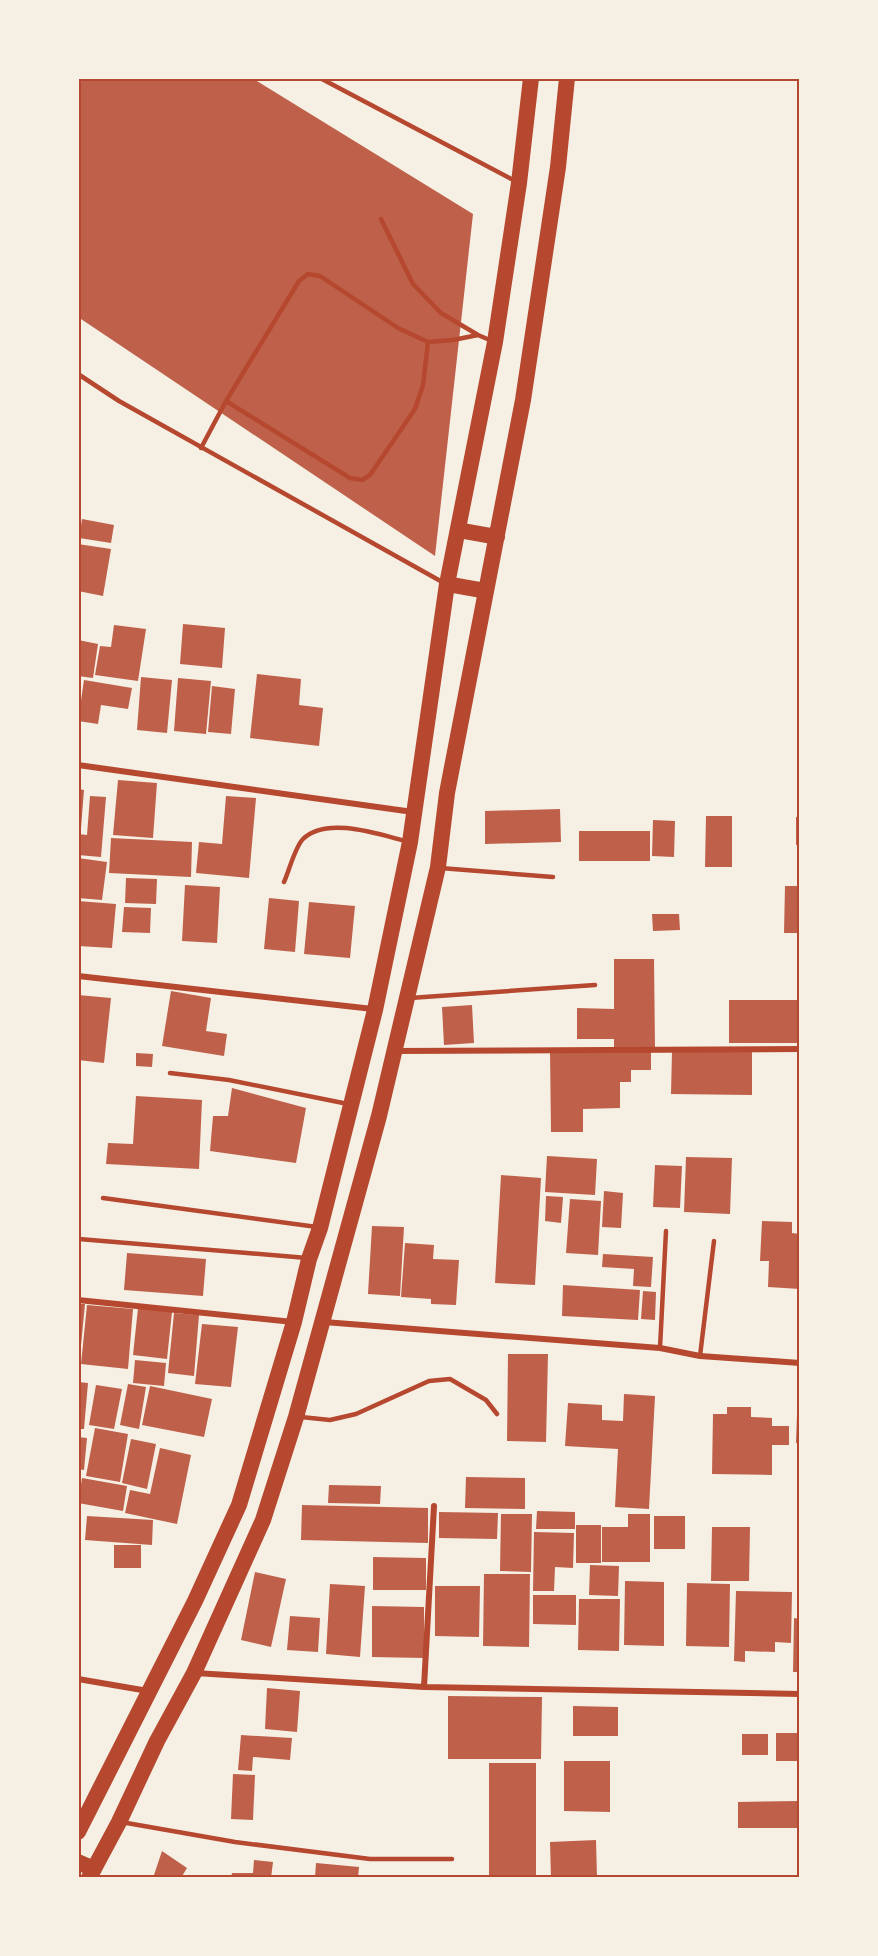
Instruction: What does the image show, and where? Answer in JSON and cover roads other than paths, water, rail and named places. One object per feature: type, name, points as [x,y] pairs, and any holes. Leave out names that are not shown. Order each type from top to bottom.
[{"type":"highway","points":[[78,1832],[195,1601],[238,1505],[320,1228],[375,1010],[410,842],[447,584],[495,342],[519,183],[531,78]]},
{"type":"highway","points":[[78,1862],[92,1874],[157,1741],[194,1672],[263,1520],[296,1417],[379,1116],[438,867],[447,793],[523,399],[558,167],[567,78]]},
{"type":"highway","points":[[458,530],[497,537]]},
{"type":"highway","points":[[447,584],[486,591]]},
{"type":"street","points":[[78,765],[414,812]]},
{"type":"street","points":[[78,976],[375,1010]]},
{"type":"street","points":[[394,1051],[800,1049]]},
{"type":"street","points":[[78,1300],[294,1322]]},
{"type":"street","points":[[321,1322],[660,1348],[700,1356],[800,1364]]},
{"type":"street","points":[[424,1687],[434,1506]]},
{"type":"street","points":[[194,1672],[424,1687],[800,1694]]},
{"type":"street","points":[[78,1679],[150,1692]]},
{"type":"lane","points":[[320,78],[519,183]]},
{"type":"lane","points":[[381,219],[413,284],[441,313],[478,335],[495,342]]},
{"type":"lane","points":[[201,448],[226,401],[299,281],[308,274],[320,276],[398,328],[428,342],[478,335]]},
{"type":"lane","points":[[226,401],[350,478],[362,480],[370,475],[415,409],[423,385],[428,342]]},
{"type":"lane","points":[[78,374],[119,401],[201,448],[447,584]]},
{"type":"lane","points":[[284,882],[301,840],[314,831],[332,828],[362,830],[410,842]]},
{"type":"lane","points":[[438,867],[553,877]]},
{"type":"lane","points":[[407,998],[595,985]]},
{"type":"lane","points":[[171,1072],[251,1083],[350,1105]]},
{"type":"lane","points":[[104,1198],[320,1228]]},
{"type":"lane","points":[[660,1348],[666,1231]]},
{"type":"lane","points":[[79,1239],[309,1259]]},
{"type":"lane","points":[[700,1356],[714,1241]]},
{"type":"lane","points":[[296,1417],[330,1420],[356,1414],[429,1381],[450,1379],[486,1400],[497,1414]]},
{"type":"lane","points":[[119,1822],[235,1842],[370,1859],[452,1859]]}]
